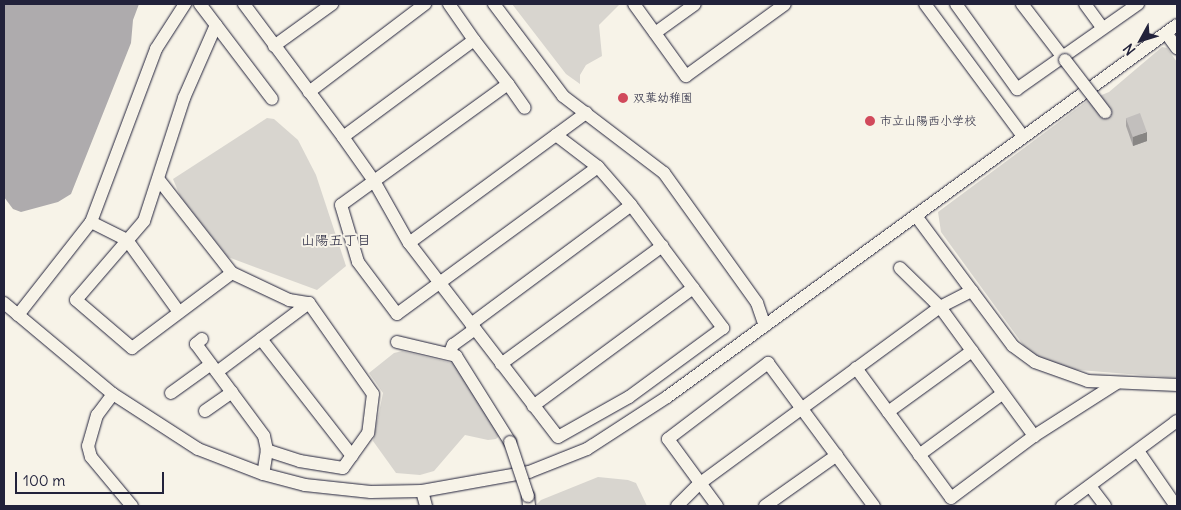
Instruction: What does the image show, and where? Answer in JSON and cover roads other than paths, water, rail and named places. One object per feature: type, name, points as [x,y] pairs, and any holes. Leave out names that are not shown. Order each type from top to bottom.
[{"type":"street","points":[[18,315],[91,222],[156,48],[185,4]]},
{"type":"street","points":[[200,4],[272,99]]},
{"type":"street","points":[[244,4],[374,181],[409,243],[532,406],[558,437],[600,417],[723,328],[631,205],[598,167],[556,135]]},
{"type":"street","points":[[274,46],[332,4]]},
{"type":"street","points":[[309,92],[425,4]]},
{"type":"street","points":[[448,4],[525,108]]},
{"type":"street","points":[[494,4],[564,96],[664,173],[757,303],[765,326]]},
{"type":"street","points":[[634,4],[686,76],[785,4]]},
{"type":"street","points":[[655,33],[695,4]]},
{"type":"street","points":[[925,4],[1022,135]]},
{"type":"street","points":[[956,4],[1017,89],[1064,58],[1101,26],[1138,4]]},
{"type":"street","points":[[1022,4],[1105,112]]},
{"type":"street","points":[[1085,4],[1101,26]]},
{"type":"street","points":[[216,25],[184,98],[159,180],[144,221],[76,300],[132,348],[232,273]]},
{"type":"street","points":[[4,303],[113,394],[198,449],[263,474],[314,486],[370,492],[422,491],[529,472],[587,449],[667,397],[916,216],[1022,135],[1177,25]]},
{"type":"street","points":[[1166,33],[1177,48]]},
{"type":"street","points":[[343,137],[474,40]]},
{"type":"street","points":[[508,84],[341,205],[358,262],[397,314],[598,167]]},
{"type":"street","points":[[409,243],[586,113]]},
{"type":"street","points":[[159,180],[232,273],[289,300],[309,302],[373,394],[368,433],[343,468],[300,461],[267,450]]},
{"type":"street","points":[[450,352],[453,345],[473,326],[631,205]]},
{"type":"street","points":[[916,216],[1014,346],[1035,362],[1088,381],[1177,385]]},
{"type":"street","points":[[91,222],[126,240],[179,312]]},
{"type":"street","points":[[501,364],[662,246]]},
{"type":"street","points":[[900,268],[940,307],[1034,436]]},
{"type":"street","points":[[532,406],[693,288]]},
{"type":"street","points":[[677,506],[699,484],[804,409],[856,368],[940,307],[972,291]]},
{"type":"street","points":[[171,393],[261,339],[309,302]]},
{"type":"street","points":[[202,339],[196,344],[264,436],[267,450],[263,474]]},
{"type":"street","points":[[261,339],[352,456]]},
{"type":"street","points":[[397,342],[450,352],[478,388],[510,442],[528,501]]},
{"type":"street","points":[[888,412],[972,351]]},
{"type":"street","points":[[716,506],[668,439],[768,363],[837,455],[868,504]]},
{"type":"street","points":[[856,368],[951,498],[1034,436],[1117,383]]},
{"type":"street","points":[[205,411],[232,392]]},
{"type":"street","points":[[113,394],[97,415],[88,446],[91,457],[132,506]]},
{"type":"street","points":[[919,455],[1002,394]]},
{"type":"street","points":[[1062,506],[1177,421]]},
{"type":"street","points":[[1138,451],[1176,506]]},
{"type":"street","points":[[765,506],[837,455]]},
{"type":"street","points":[[1090,486],[1104,506]]},
{"type":"street","points":[[422,491],[426,506]]},
{"type":"place","name":"双葉幼稚園","points":[[623,98]]},
{"type":"place","name":"市立山陽西小学校","points":[[870,121]]},
{"type":"district","name":"山陽五丁目","points":[[336,240]]}]
